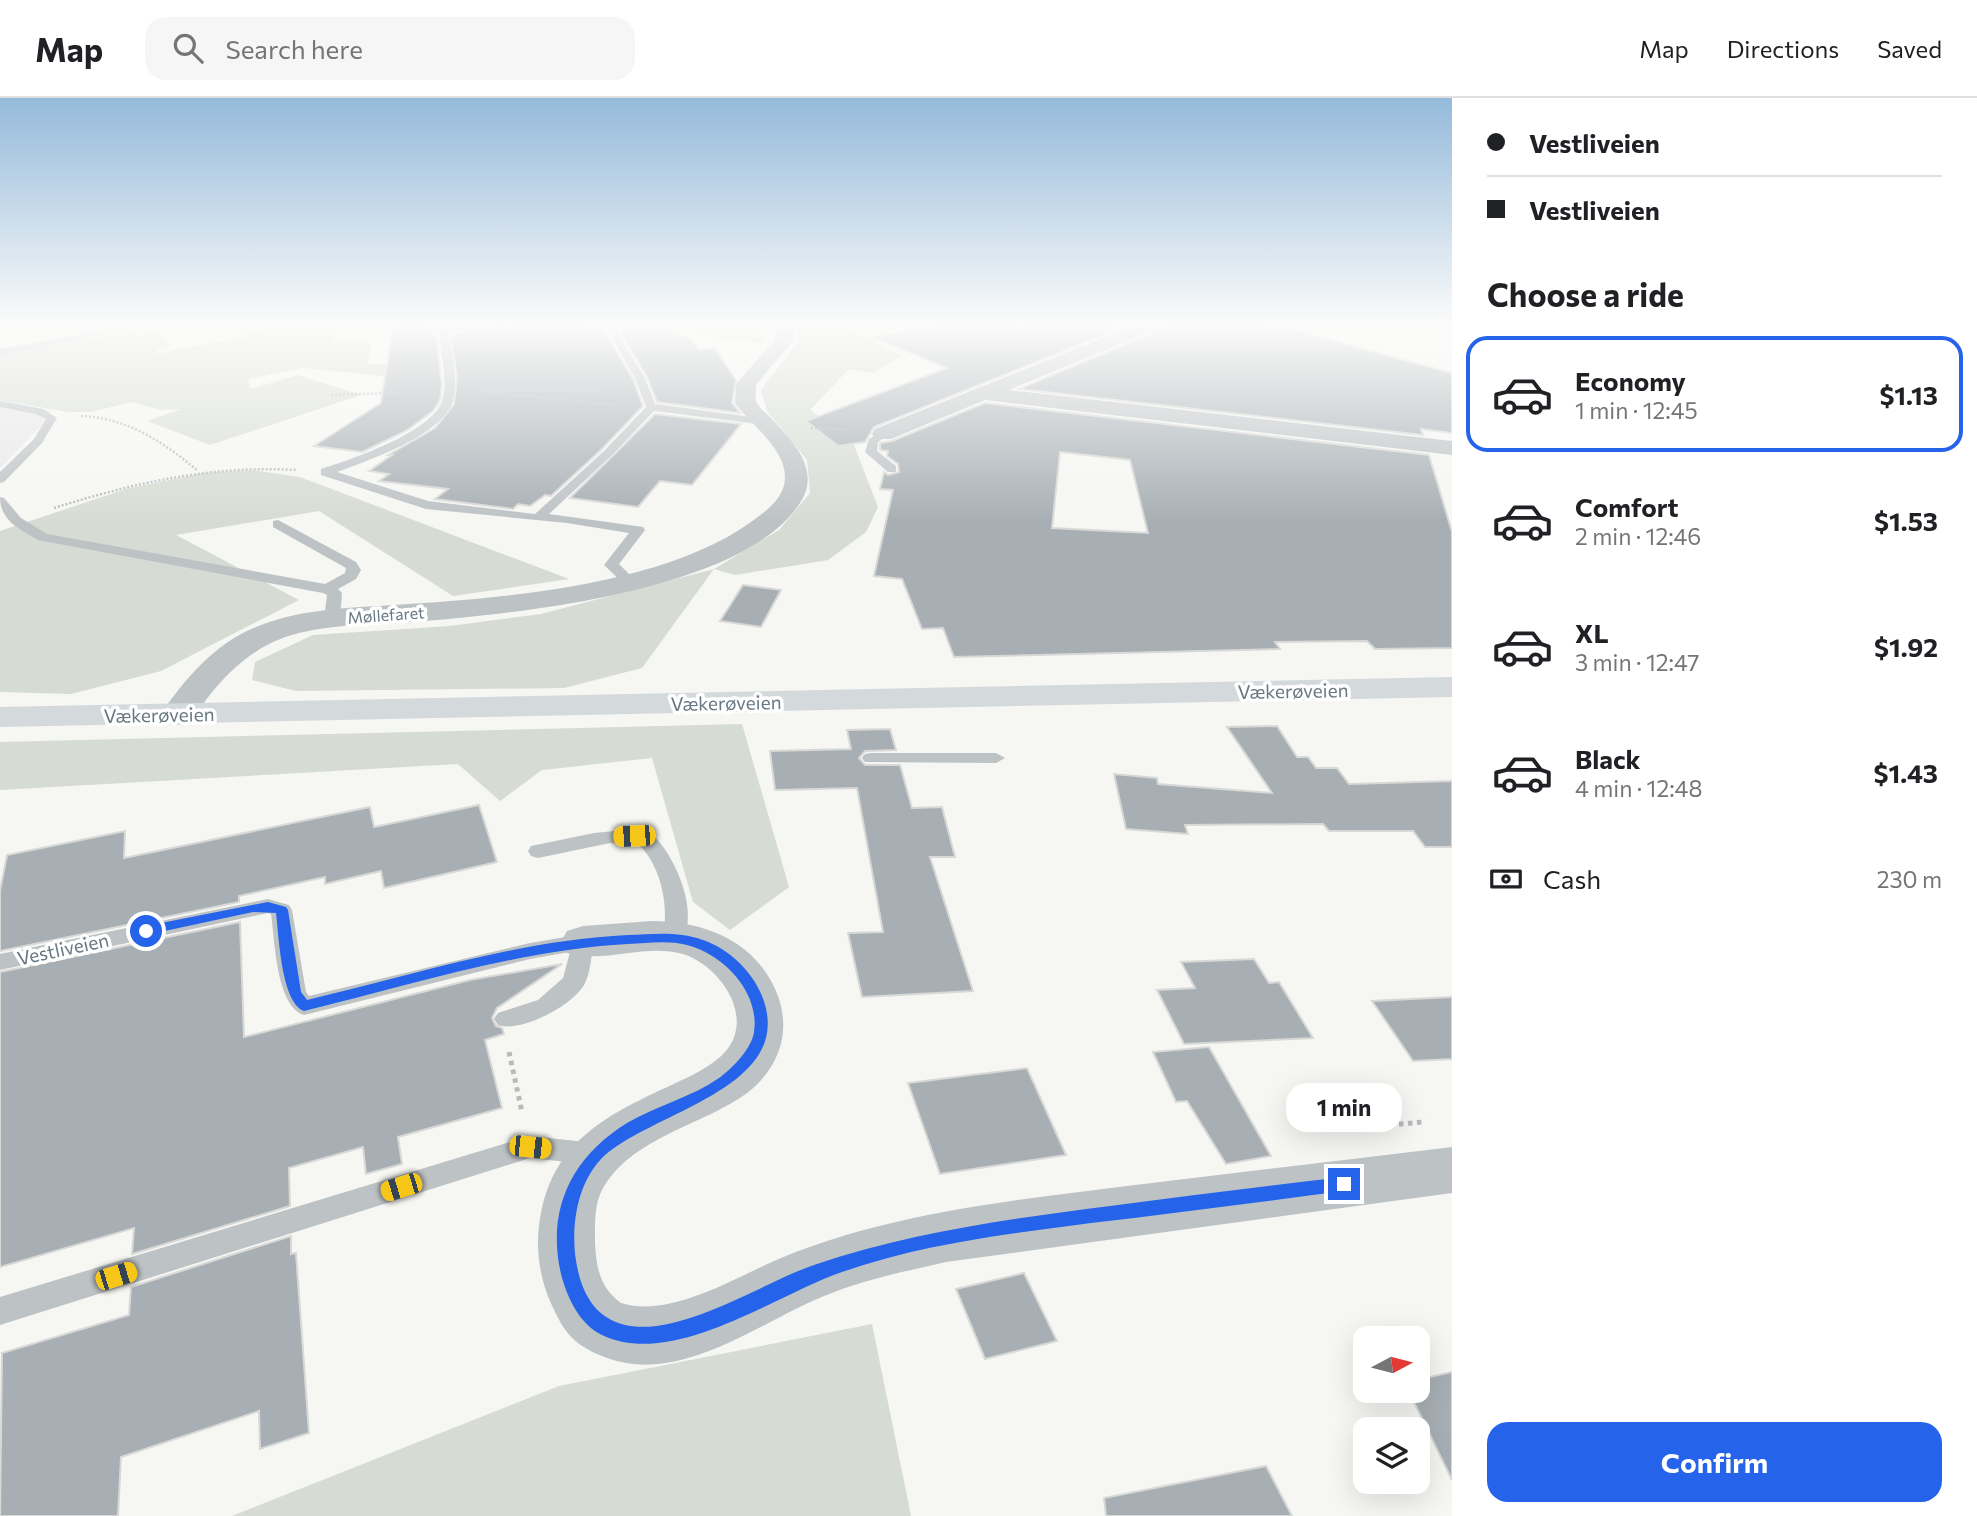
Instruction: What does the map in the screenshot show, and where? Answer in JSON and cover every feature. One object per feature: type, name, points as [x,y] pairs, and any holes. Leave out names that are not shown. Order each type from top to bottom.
[{"type":"main road","name":"Vækerøveien","points":[[0,717],[1452,687]]},
{"type":"street","name":"Møllefaret","points":[[177,715],[206,676],[226,657],[250,641],[271,632],[332,619],[482,607],[629,581],[716,555],[744,541],[765,528],[780,512],[793,493],[797,477],[794,462],[746,403],[746,391]]},
{"type":"street","points":[[883,434],[986,391]]},
{"type":"street","points":[[981,393],[1452,448]]},
{"type":"street","name":"Vestliveien","points":[[583,942],[674,937],[699,943],[719,953],[735,966],[755,994],[760,1014],[761,1033],[754,1051],[725,1082],[634,1127],[596,1154],[579,1177],[568,1208],[565,1239],[574,1292],[590,1314],[605,1327],[628,1334],[655,1335],[687,1328],[749,1304],[804,1276],[860,1257],[922,1241],[1009,1227],[1452,1170]]},
{"type":"lane","points":[[325,472],[389,448],[442,411],[447,391]]},
{"type":"lane","points":[[645,391],[651,407]]},
{"type":"lane","points":[[0,404],[38,411],[52,418],[44,433],[0,479]]},
{"type":"lane","points":[[651,407],[766,428]]},
{"type":"lane","points":[[537,518],[608,453],[651,407]]},
{"type":"lane","points":[[883,434],[873,441],[871,452],[892,469]]},
{"type":"lane","points":[[325,472],[426,505],[567,519],[638,530],[611,565],[629,581]]},
{"type":"lane","points":[[0,501],[16,521],[30,531],[65,542],[327,589],[335,593],[332,619]]},
{"type":"lane","points":[[278,524],[351,565],[354,570],[351,576],[327,589]]},
{"type":"lane","points":[[871,758],[996,758]]},
{"type":"lane","points":[[538,850],[616,837],[634,836],[648,842],[660,860],[680,912],[674,937]]},
{"type":"lane","name":"Vestliveien","points":[[0,962],[268,906],[282,910],[295,994],[304,1006],[530,951],[583,942]]},
{"type":"lane","points":[[506,1019],[546,1006],[574,982],[583,942]]},
{"type":"lane","points":[[0,1311],[530,1147],[596,1154]]},
{"type":"path","points":[[480,391],[624,406]]},
{"type":"path","points":[[52,418],[94,416],[114,419],[157,439],[198,470]]},
{"type":"path","points":[[766,428],[830,427],[883,434]]},
{"type":"path","points":[[16,521],[122,487],[198,470],[270,467],[325,472]]},
{"type":"path","points":[[506,1019],[506,1035],[530,1147]]},
{"type":"shaded area","points":[[0,391],[349,391],[361,395],[210,445],[147,421],[182,409],[161,410],[132,402],[90,412],[68,412],[0,400]]},
{"type":"shaded area","points":[[761,391],[828,391],[810,410],[852,440],[878,507],[866,532],[828,560],[735,575],[714,569],[779,530],[810,493],[807,460],[767,411]]},
{"type":"shaded area","points":[[0,400],[50,410],[40,427],[0,468]]},
{"type":"shaded area","points":[[253,470],[300,477],[569,579],[453,596],[319,511],[176,535],[299,600],[161,671],[71,694],[0,692],[0,531],[126,489],[203,473]]},
{"type":"shaded area","points":[[714,569],[642,668],[564,688],[296,691],[252,680],[255,662],[313,635],[450,626],[541,614]]},
{"type":"shaded area","points":[[742,724],[789,887],[730,930],[693,902],[652,758],[542,770],[500,801],[458,764],[0,790],[0,742]]},
{"type":"shaded area","points":[[872,1324],[911,1516],[232,1516],[559,1386]]},
{"type":"building","points":[[383,391],[441,391],[440,400],[433,411],[406,431],[362,452],[314,446],[381,403]]},
{"type":"building","points":[[455,391],[638,391],[643,406],[551,496],[545,495],[530,506],[518,504],[513,509],[435,499],[448,489],[379,481],[389,474],[369,471],[392,455],[388,455],[435,428],[454,404]]},
{"type":"building","points":[[653,391],[734,391],[732,403],[740,413],[657,402]]},
{"type":"building","points":[[885,391],[964,391],[874,427],[865,442],[838,446],[806,421]]},
{"type":"building","points":[[1038,391],[1452,391],[1452,433],[1421,429],[1423,435]]},
{"type":"building","points":[[985,403],[1429,455],[1452,532],[1452,648],[1375,649],[1367,641],[1275,642],[1280,649],[954,657],[943,628],[922,629],[902,579],[874,576],[893,490],[880,489],[884,472],[888,475],[899,472],[898,464],[887,456],[888,451],[880,450],[880,443],[892,441]],"holes":[[[1060,452],[1130,460],[1148,533],[1052,528]]]},
{"type":"building","points":[[655,414],[741,424],[692,485],[660,481],[638,507],[570,498]]},
{"type":"building","points":[[743,585],[781,590],[761,627],[720,621]]},
{"type":"building","points":[[1277,726],[1297,757],[1308,757],[1316,768],[1337,768],[1349,784],[1452,781],[1452,847],[1425,847],[1413,831],[1329,831],[1323,824],[1185,825],[1188,834],[1126,829],[1114,774],[1157,778],[1158,784],[1272,793],[1227,727]]},
{"type":"building","points":[[890,729],[896,750],[865,751],[859,758],[865,765],[900,765],[912,808],[942,807],[955,857],[930,857],[973,991],[862,997],[848,933],[883,932],[857,788],[775,790],[770,751],[851,749],[847,730]]},
{"type":"building","points":[[479,805],[497,862],[384,888],[381,871],[325,884],[325,877],[239,896],[239,902],[0,951],[0,891],[7,855],[125,831],[124,858],[370,807],[374,827]]},
{"type":"building","points":[[240,922],[244,1037],[470,980],[562,964],[497,1008],[492,1018],[504,1034],[485,1040],[502,1108],[398,1137],[402,1164],[366,1174],[363,1147],[289,1168],[290,1206],[132,1254],[134,1228],[0,1267],[0,972]]},
{"type":"building","points":[[1254,959],[1269,983],[1279,982],[1313,1038],[1184,1044],[1157,990],[1195,988],[1181,962]]},
{"type":"building","points":[[1452,997],[1452,1059],[1413,1061],[1372,1001]]},
{"type":"building","points":[[1209,1047],[1271,1156],[1226,1164],[1187,1101],[1176,1102],[1153,1052]]},
{"type":"building","points":[[1027,1068],[1066,1155],[940,1174],[908,1083]]},
{"type":"building","points":[[291,1236],[291,1254],[296,1253],[309,1433],[260,1449],[259,1411],[121,1457],[118,1516],[0,1516],[2,1353],[129,1315],[131,1287]]},
{"type":"building","points":[[1024,1273],[1057,1341],[985,1359],[956,1289]]},
{"type":"building","points":[[1452,1372],[1452,1480],[1430,1435],[1430,1417],[1421,1417],[1415,1404],[1430,1404],[1430,1377]]},
{"type":"building","points":[[1266,1466],[1292,1516],[1106,1516],[1104,1498]]},
{"type":"route","points":[[146,931],[253,907],[268,906],[282,910],[295,994],[304,1006],[530,951],[583,942],[674,937],[699,943],[719,953],[735,966],[755,994],[760,1014],[761,1033],[754,1051],[742,1067],[725,1082],[634,1127],[596,1154],[579,1177],[568,1208],[565,1239],[574,1292],[590,1314],[605,1327],[628,1334],[655,1335],[687,1328],[749,1304],[804,1276],[860,1257],[922,1241],[1009,1227],[1344,1184]]}]
